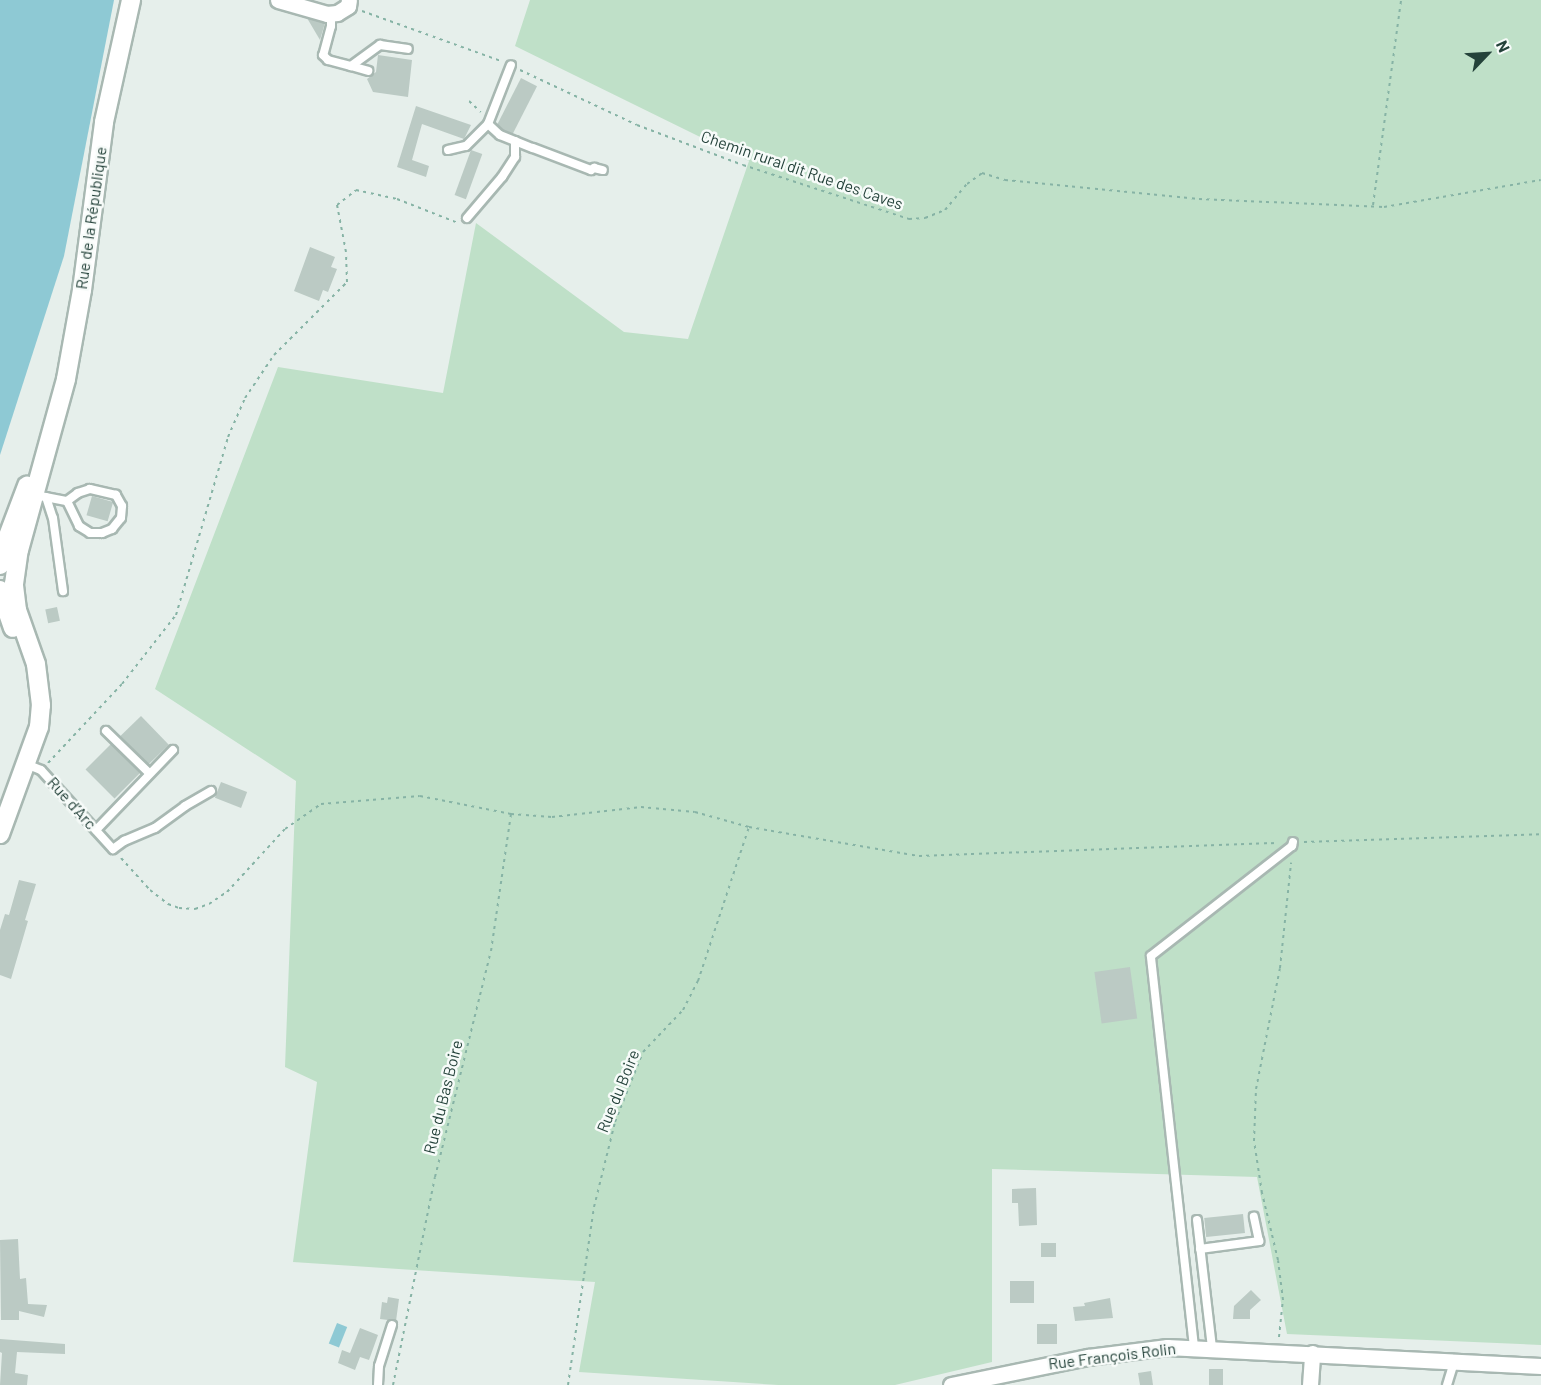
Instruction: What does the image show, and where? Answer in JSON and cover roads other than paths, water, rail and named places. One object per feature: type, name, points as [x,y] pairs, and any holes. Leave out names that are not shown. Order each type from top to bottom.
[{"type":"main road","name":"Rue de la République","points":[[0,834],[39,727],[40,686],[36,664],[17,610],[3,589],[41,496],[50,436],[66,380],[82,290],[104,122],[131,0]]},
{"type":"main road","name":"Rue de la République","points":[[0,565],[2,552],[26,488],[50,436]]},
{"type":"street","points":[[278,0],[331,14],[348,3]]},
{"type":"street","name":"Rue François Rolin","points":[[951,1385],[1088,1357],[1167,1347],[1541,1366]]},
{"type":"street","points":[[1310,1385],[1312,1353]]},
{"type":"lane","points":[[331,14],[331,26],[323,56],[368,71]]},
{"type":"lane","points":[[351,66],[380,45],[408,50]]},
{"type":"lane","points":[[448,150],[466,146],[489,122],[511,65]]},
{"type":"lane","points":[[489,122],[500,135],[514,141],[591,170],[594,168],[603,170]]},
{"type":"lane","points":[[467,218],[507,171],[515,157],[514,141]]},
{"type":"lane","points":[[41,496],[67,501],[90,489],[116,495],[122,506],[121,518],[112,529],[102,533],[90,532],[79,526],[67,501]]},
{"type":"lane","points":[[41,496],[53,518],[63,591]]},
{"type":"lane","points":[[106,730],[149,773]]},
{"type":"lane","points":[[96,830],[147,780],[149,773],[172,750]]},
{"type":"lane","name":"Rue d’Arc","points":[[26,764],[41,770],[113,849],[124,841],[155,828],[185,806],[211,791]]},
{"type":"lane","points":[[1194,1347],[1151,956],[1292,844]]},
{"type":"lane","points":[[1200,1249],[1259,1241],[1254,1216]]},
{"type":"lane","points":[[1197,1220],[1212,1348]]},
{"type":"lane","points":[[378,1385],[379,1366],[392,1325]]},
{"type":"lane","points":[[1447,1385],[1454,1362]]},
{"type":"water","points":[[0,0],[114,0],[64,256],[0,455]]},
{"type":"water","points":[[337,1323],[347,1327],[339,1348],[329,1343]]}]
